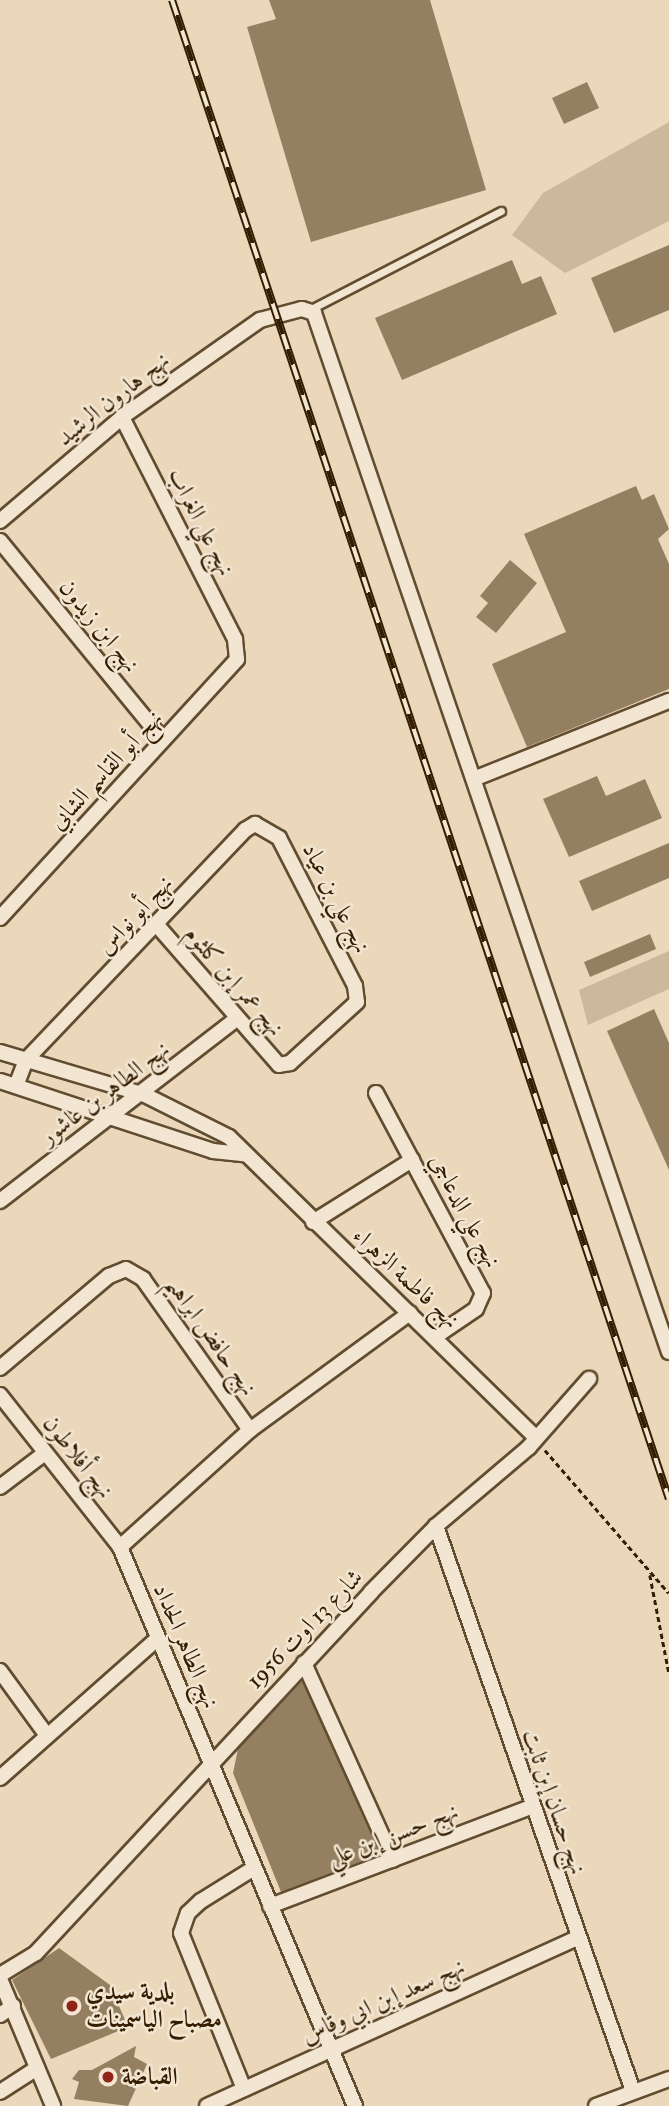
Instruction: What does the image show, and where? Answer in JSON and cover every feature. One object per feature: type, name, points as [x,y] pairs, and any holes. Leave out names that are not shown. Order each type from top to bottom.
[{"type":"street","name":"نهج هارون الرشيد","points":[[0,521],[122,417],[260,320],[309,310]]},
{"type":"street","points":[[309,310],[476,778],[669,1352]]},
{"type":"street","name":"نهج علي الغراب","points":[[122,417],[238,649]]},
{"type":"street","name":"نهج ابن زيدون","points":[[0,541],[163,740]]},
{"type":"street","name":"نهج أبو القاسم الشابي","points":[[2,912],[163,740],[230,674],[238,649]]},
{"type":"street","points":[[476,778],[669,701]]},
{"type":"street","name":"نهج أبو نواس","points":[[26,1060],[45,1045],[245,830],[264,825]]},
{"type":"street","name":"نهج علي بن عياد","points":[[264,825],[279,838],[358,998],[290,1063],[279,1065]]},
{"type":"street","name":"نهج عمر إبن كلثوم","points":[[157,925],[236,1019],[279,1065]]},
{"type":"street","name":"نهج الطاهر بن عاشور","points":[[0,1201],[145,1095],[236,1019]]},
{"type":"street","points":[[40,1094],[50,1066],[45,1045]]},
{"type":"street","name":"نهج فاطمة الزهراء","points":[[0,1052],[145,1095],[223,1133],[313,1222],[436,1336],[535,1437]]},
{"type":"street","points":[[16,1086],[26,1060]]},
{"type":"street","points":[[0,1081],[213,1151],[244,1154]]},
{"type":"street","name":"نهج علي الدعاجي","points":[[376,1093],[482,1293],[477,1309],[436,1336]]},
{"type":"street","points":[[313,1222],[412,1160]]},
{"type":"street","name":"نهج حافض ابراهيم","points":[[0,1368],[109,1276],[126,1269],[143,1279],[250,1430]]},
{"type":"street","points":[[120,1548],[250,1430],[410,1313]]},
{"type":"street","name":"شارع 13 اوت 1956","points":[[0,1977],[36,1953],[304,1663],[436,1526],[535,1437],[589,1379]]},
{"type":"street","name":"نهج أفلاطون","points":[[0,1395],[120,1548]]},
{"type":"street","points":[[0,1487],[45,1453]]},
{"type":"street","name":"نهج حسان إبن ثابت","points":[[436,1526],[531,1807],[633,2091]]},
{"type":"street","name":"نهج الطاهر الحداد","points":[[120,1548],[355,2106]]},
{"type":"street","points":[[0,1778],[46,1734],[157,1639]]},
{"type":"street","points":[[304,1663],[393,1860]]},
{"type":"street","points":[[0,1671],[46,1734]]},
{"type":"street","name":"نهج حسن إبن علي","points":[[270,1906],[531,1807]]},
{"type":"street","points":[[244,2089],[181,1933],[188,1913],[201,1901],[254,1868]]},
{"type":"street","name":"نهج سعد إبن ابي وقاس","points":[[207,2106],[578,1938]]},
{"type":"street","points":[[0,1977],[52,2106]]},
{"type":"street","points":[[0,2015],[13,2006]]},
{"type":"street","points":[[0,2092],[37,2068]]},
{"type":"street","points":[[596,2106],[669,2079]]},
{"type":"lane","points":[[309,310],[501,211]]},
{"type":"path","points":[[535,1437],[650,1575],[669,1593]]},
{"type":"path","points":[[650,1575],[669,1673]]},
{"type":"shaded area","points":[[669,122],[669,221],[565,273],[512,235],[543,193]]},
{"type":"shaded area","points":[[669,951],[669,989],[588,1025],[579,990]]},
{"type":"building","points":[[269,0],[430,0],[486,190],[311,242],[247,27],[276,19]]},
{"type":"building","points":[[587,82],[599,108],[564,124],[552,98]]},
{"type":"building","points":[[669,245],[669,310],[614,333],[591,278]]},
{"type":"building","points":[[512,260],[522,284],[541,276],[557,314],[402,380],[375,318]]},
{"type":"building","points":[[636,486],[642,500],[654,494],[669,529],[658,539],[669,564],[669,689],[527,747],[492,664],[566,632],[524,534]]},
{"type":"building","points":[[510,560],[537,583],[496,633],[476,617],[488,603],[480,596]]},
{"type":"building","points":[[597,776],[606,796],[645,779],[662,818],[569,857],[543,799]]},
{"type":"building","points":[[669,843],[669,878],[592,911],[579,881]]},
{"type":"building","points":[[650,934],[656,949],[590,977],[584,962]]},
{"type":"building","points":[[654,1009],[669,1043],[669,1170],[607,1031]]},
{"type":"building","points":[[302,1681],[380,1854],[281,1892],[233,1773],[238,1749]]},
{"type":"building","name":"بلدية سيدي مصباح الياسمينات","points":[[59,1948],[110,1985],[128,2027],[51,2059],[12,1980]]},
{"type":"building","name":"القباضة","points":[[136,2046],[134,2057],[147,2064],[128,2106],[74,2099],[79,2082],[72,2079],[79,2070],[92,2070]]},
{"type":"railway","points":[[172,0],[669,1499]]},
{"type":"place","name":"بلدية سيدي مصباح الياسمينات","points":[[72,2006]]},
{"type":"place","name":"القباضة","points":[[108,2077]]}]
